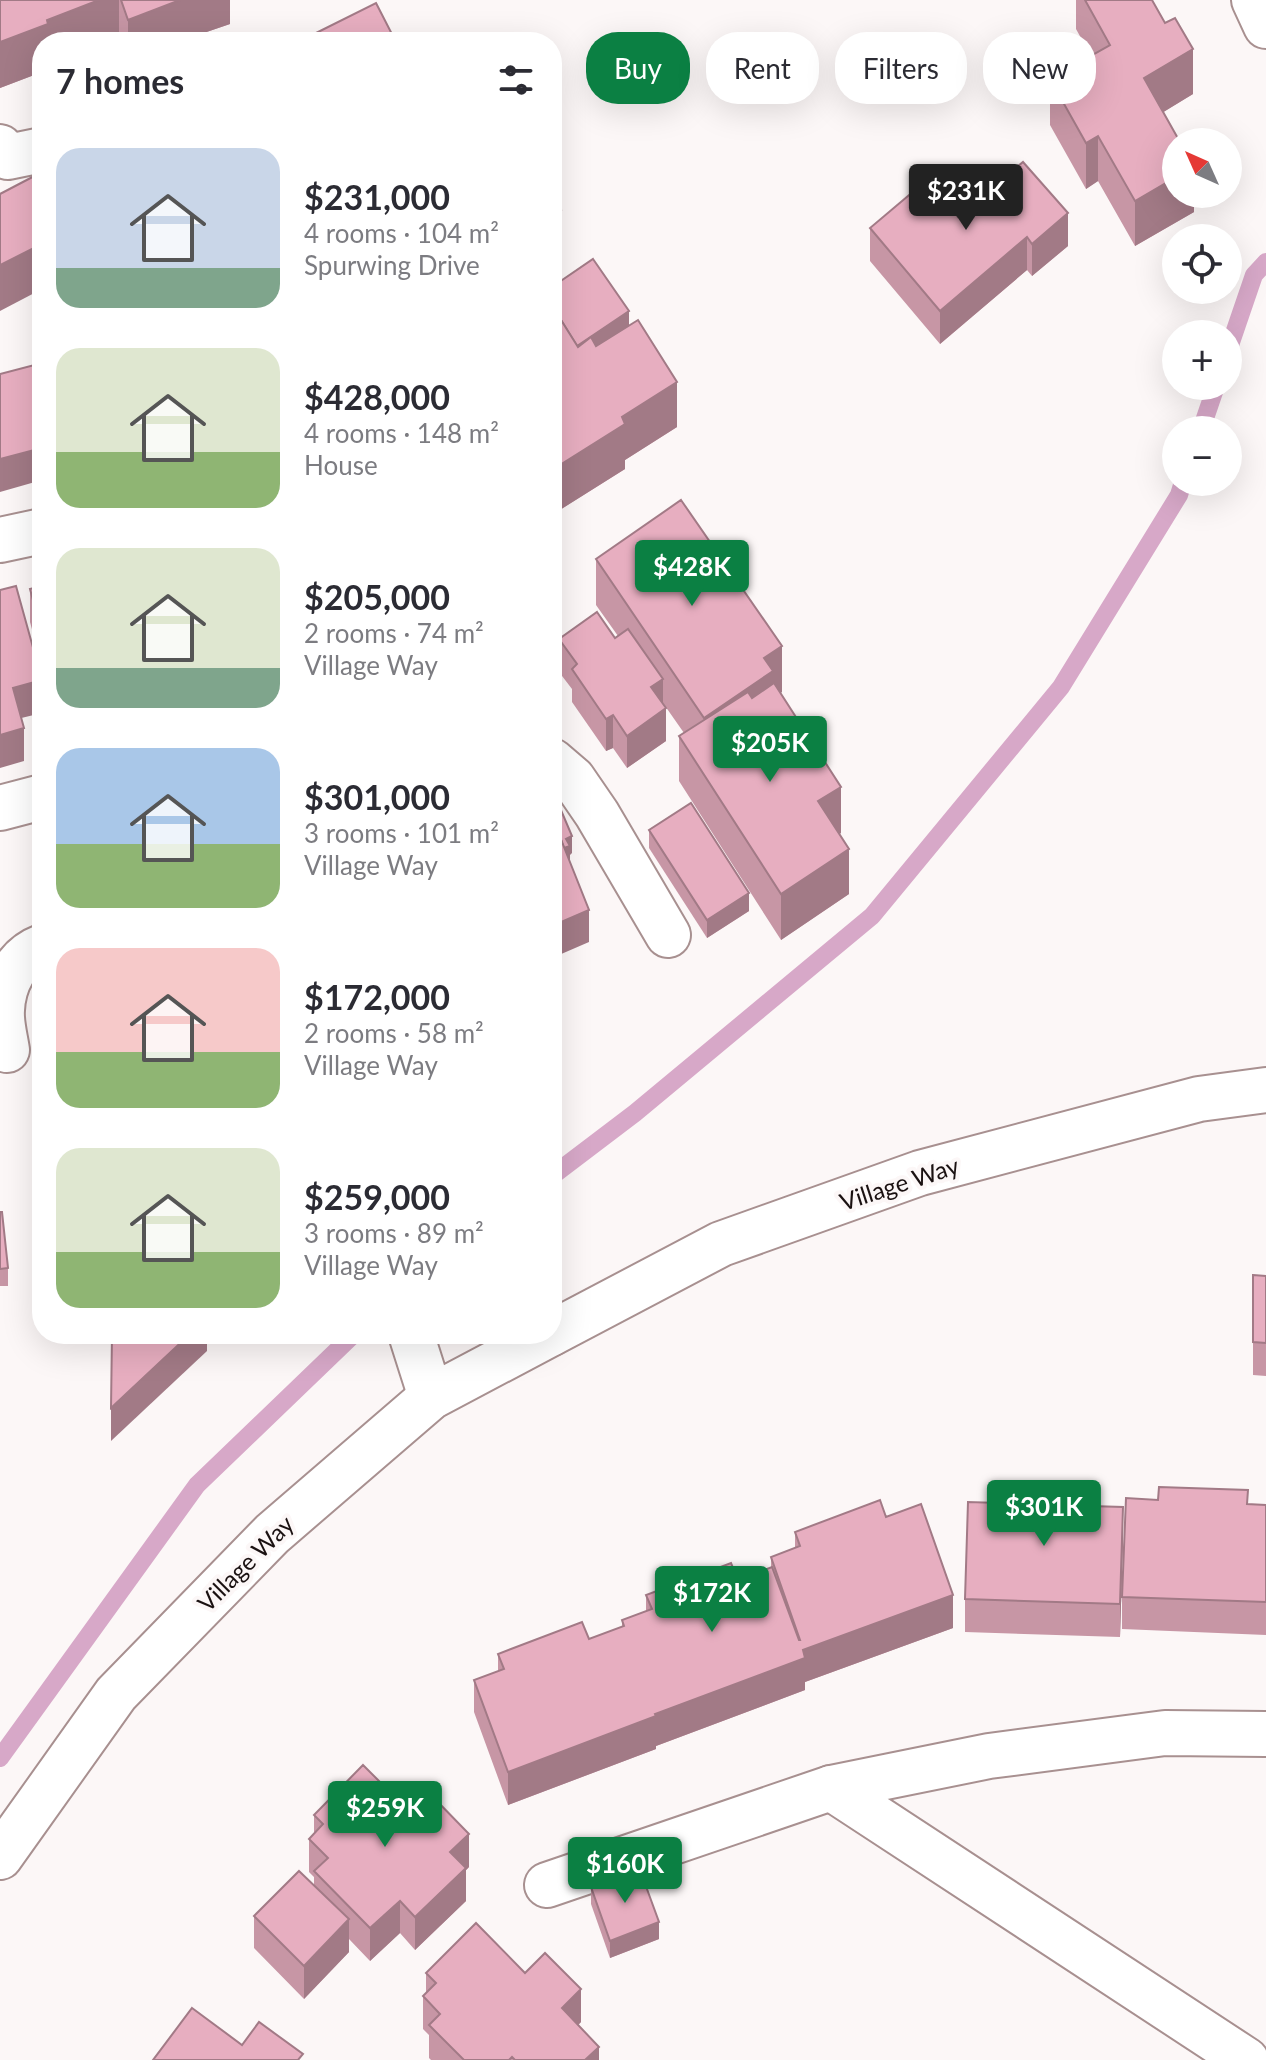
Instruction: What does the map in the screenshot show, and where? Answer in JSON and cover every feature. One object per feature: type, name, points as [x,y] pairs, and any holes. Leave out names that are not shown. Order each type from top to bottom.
[{"type":"street","points":[[1254,0],[1266,26]]},
{"type":"street","points":[[0,147],[8,157],[32,152]]},
{"type":"street","points":[[0,540],[32,533]]},
{"type":"street","points":[[562,770],[573,779],[597,814],[668,935]]},
{"type":"street","points":[[0,808],[32,800]]},
{"type":"street","points":[[0,1048],[7,1050],[1,1012],[6,985],[17,964],[32,953]]},
{"type":"street","name":"Village Way","points":[[562,1327],[721,1244],[920,1173],[1199,1099],[1266,1090]]},
{"type":"street","points":[[414,1344],[431,1397]]},
{"type":"street","name":"Village Way","points":[[0,1857],[116,1694],[272,1534],[431,1397],[530,1344]]},
{"type":"street","points":[[547,1885],[831,1788],[989,1756],[1165,1733],[1266,1734]]},
{"type":"street","points":[[831,1788],[1246,2060]]},
{"type":"building","points":[[0,0],[99,0],[0,42]]},
{"type":"building","points":[[121,0],[180,0],[128,20]]},
{"type":"building","points":[[1085,0],[1152,0],[1165,23],[1175,18],[1193,49],[1144,78],[1172,128],[1162,128],[1162,185],[1135,201],[1098,136],[1086,143],[1064,104],[1096,104],[1096,53],[1110,45]]},
{"type":"building","points":[[376,3],[391,32],[318,32]]},
{"type":"building","points":[[1023,162],[1068,213],[1032,244],[1027,237],[940,311],[870,228],[927,180],[958,217]]},
{"type":"building","points":[[32,177],[32,249],[0,265],[0,194]]},
{"type":"building","points":[[593,259],[629,311],[577,346],[562,322],[562,280]]},
{"type":"building","points":[[638,320],[677,382],[622,417],[625,424],[562,464],[562,322],[578,347],[591,337],[596,346]]},
{"type":"building","points":[[32,366],[32,451],[0,459],[0,374]]},
{"type":"building","points":[[681,500],[782,646],[764,658],[773,671],[704,718],[596,559]]},
{"type":"building","points":[[16,586],[32,644],[32,683],[13,688],[24,728],[0,735],[0,590]]},
{"type":"building","points":[[597,612],[615,638],[628,629],[663,679],[651,687],[666,708],[627,736],[613,715],[606,719],[572,669],[577,664],[562,643],[562,637]]},
{"type":"building","points":[[774,683],[841,787],[818,801],[849,849],[781,894],[679,736],[748,692],[752,698]]},
{"type":"building","points":[[691,803],[749,893],[707,920],[649,830]]},
{"type":"building","points":[[562,812],[572,836],[566,839],[570,846],[564,848]]},
{"type":"building","points":[[562,842],[589,910],[562,922]]},
{"type":"building","points":[[0,1212],[8,1268],[0,1269]]},
{"type":"building","points":[[1253,1275],[1266,1276],[1266,1343],[1253,1342]]},
{"type":"building","points":[[112,1344],[179,1344],[111,1408]]},
{"type":"building","points":[[1159,1487],[1248,1490],[1247,1504],[1266,1505],[1266,1602],[1122,1597],[1126,1498],[1158,1500]]},
{"type":"building","points":[[1001,1488],[1091,1491],[1090,1506],[1123,1507],[1120,1604],[965,1599],[968,1502],[1000,1503]]},
{"type":"building","points":[[880,1500],[886,1517],[921,1504],[953,1595],[803,1650],[805,1658],[508,1772],[474,1680],[504,1669],[498,1654],[582,1622],[589,1639],[624,1626],[622,1620],[652,1609],[646,1595],[731,1563],[738,1580],[772,1567],[800,1640],[771,1557],[800,1546],[795,1532]]},
{"type":"building","points":[[363,1765],[413,1815],[432,1796],[469,1834],[450,1852],[466,1868],[415,1917],[400,1901],[370,1928],[314,1871],[328,1858],[309,1839],[323,1824],[314,1815]]},
{"type":"building","points":[[640,1870],[659,1922],[610,1941],[591,1887]]},
{"type":"building","points":[[299,1871],[349,1919],[304,1966],[254,1916]]},
{"type":"building","points":[[476,1923],[525,1973],[545,1953],[581,1989],[562,2008],[599,2047],[585,2060],[515,2060],[512,2057],[509,2060],[464,2060],[429,2025],[440,2014],[423,1996],[436,1983],[426,1973]]},
{"type":"building","points":[[192,2008],[242,2045],[259,2022],[303,2054],[298,2060],[153,2060]]},
{"type":"waterway","points":[[1239,320],[1254,275],[1266,262]]},
{"type":"waterway","points":[[1206,416],[1211,400]]},
{"type":"waterway","points":[[562,1168],[635,1113],[872,916],[1061,687],[1178,496]]},
{"type":"waterway","points":[[0,1758],[197,1485],[344,1344]]}]
